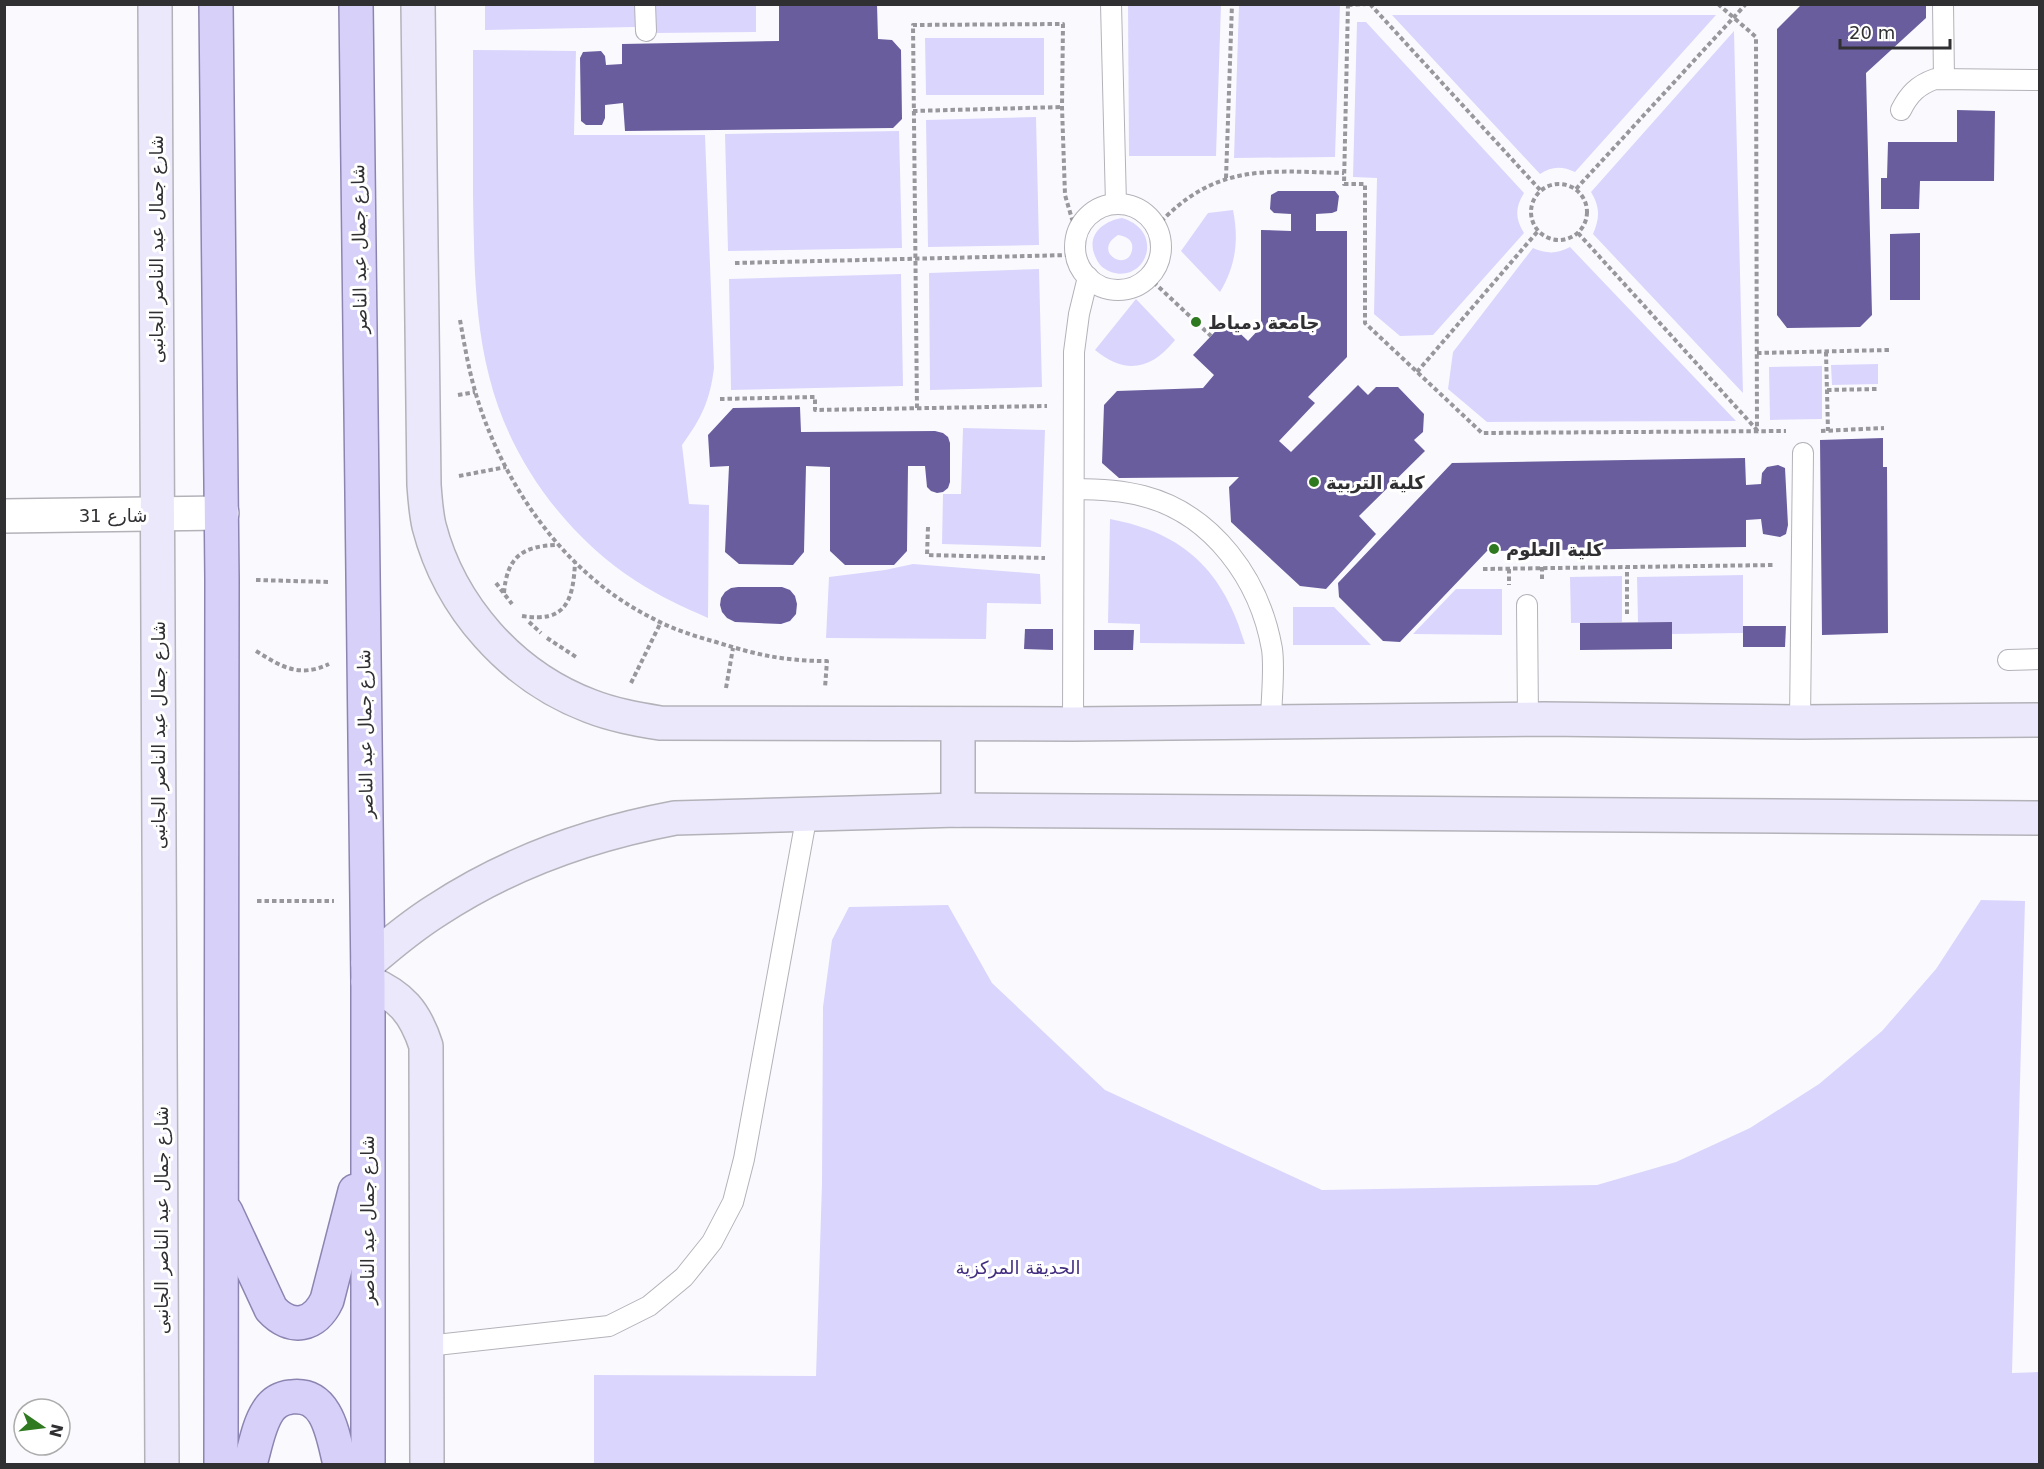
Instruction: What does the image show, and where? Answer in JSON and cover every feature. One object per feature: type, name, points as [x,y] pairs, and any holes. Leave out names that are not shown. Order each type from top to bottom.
[{"type":"main road","name":"شارع جمال عبد الناصر الجانبى","points":[[155,4],[162,1464]]},
{"type":"main road","points":[[216,4],[222,513],[221,1464]]},
{"type":"main road","name":"شارع جمال عبد الناصر","points":[[356,4],[368,973],[368,1464]]},
{"type":"main road","points":[[418,4],[424,485],[429,524],[438,555],[454,588],[473,618],[497,646],[525,670],[556,691],[589,706],[625,717],[660,723],[1073,724],[1528,720],[1800,722],[2040,720]]},
{"type":"main road","points":[[958,724],[958,810]]},
{"type":"main road","points":[[426,1464],[426,1046],[411,1012],[368,973],[401,936],[436,910],[473,888],[551,851],[633,826],[675,818],[958,810],[2040,818]]},
{"type":"main road","points":[[221,1203],[271,1309],[278,1317],[287,1321],[297,1323],[307,1321],[316,1317],[327,1300],[367,1144]]},
{"type":"main road","points":[[250,1464],[265,1416],[276,1402],[292,1396],[310,1399],[323,1410],[340,1464]]},
{"type":"street","name":"شارع 31","points":[[4,516],[222,513]]},
{"type":"lane","points":[[645,4],[646,31]]},
{"type":"lane","points":[[1111,4],[1116,204]]},
{"type":"lane","points":[[1943,4],[1944,78]]},
{"type":"lane","points":[[1901,110],[1914,90],[1924,83],[1944,78],[2040,80]]},
{"type":"lane","points":[[1128,205],[1140,209],[1156,226],[1161,250],[1158,262],[1148,277],[1133,287],[1121,290],[1097,284],[1080,267],[1076,243],[1079,231],[1084,220],[1104,206],[1128,205]]},
{"type":"lane","points":[[1073,724],[1076,332],[1088,277]]},
{"type":"lane","points":[[1800,722],[1803,453]]},
{"type":"lane","points":[[1074,489],[1110,489],[1144,496],[1177,510],[1207,530],[1232,556],[1252,585],[1265,618],[1272,652],[1271,723]]},
{"type":"lane","points":[[1527,605],[1528,720]]},
{"type":"lane","points":[[2008,660],[2040,659]]},
{"type":"lane","points":[[427,1346],[609,1326],[649,1306],[684,1277],[712,1242],[733,1202],[744,1159],[807,814]]},
{"type":"path","points":[[1226,178],[1232,4]]},
{"type":"path","points":[[1541,191],[1368,4],[1348,5],[1344,184],[1365,184],[1365,322],[1417,372],[1482,433],[1792,431]]},
{"type":"path","points":[[1718,4],[1755,37],[1757,431]]},
{"type":"path","points":[[1576,189],[1746,4]]},
{"type":"path","points":[[917,408],[913,26],[1063,24],[1062,107],[1065,195],[1072,219],[1079,231]]},
{"type":"path","points":[[913,111],[1062,107]]},
{"type":"path","points":[[1156,226],[1186,198],[1226,178],[1271,171],[1344,173]]},
{"type":"path","points":[[1564,184],[1576,189],[1584,199],[1588,211],[1586,223],[1578,233],[1568,239],[1546,238],[1538,231],[1533,221],[1531,210],[1534,200],[1541,191],[1551,185],[1564,184]]},
{"type":"path","points":[[1417,372],[1538,231]]},
{"type":"path","points":[[1578,233],[1757,431]]},
{"type":"path","points":[[735,263],[1077,255]]},
{"type":"path","points":[[1148,277],[1211,336]]},
{"type":"path","points":[[458,309],[475,392],[490,435],[523,497],[558,545],[591,577],[619,598],[661,622],[687,633],[771,658],[827,662],[822,723]]},
{"type":"path","points":[[1757,353],[1889,350]]},
{"type":"path","points":[[1826,352],[1827,431]]},
{"type":"path","points":[[1827,390],[1878,389]]},
{"type":"path","points":[[720,399],[815,397],[815,410],[1074,406]]},
{"type":"path","points":[[1811,431],[1884,428]]},
{"type":"path","points":[[449,478],[506,467]]},
{"type":"path","points":[[928,527],[927,555],[1074,559]]},
{"type":"path","points":[[504,594],[505,575],[513,560],[539,545],[558,545]]},
{"type":"path","points":[[522,616],[546,617],[558,612],[567,604],[572,592],[575,562]]},
{"type":"path","points":[[1483,569],[1802,565]]},
{"type":"path","points":[[1627,567],[1627,614]]},
{"type":"path","points":[[492,577],[522,616],[546,638],[580,660]]},
{"type":"path","points":[[222,579],[363,584]]},
{"type":"path","points":[[631,683],[661,622]]},
{"type":"path","points":[[222,630],[273,661],[289,669],[303,672],[330,664],[364,641]]},
{"type":"path","points":[[724,696],[733,648]]},
{"type":"path","points":[[622,680],[639,686]]},
{"type":"path","points":[[814,688],[825,687]]},
{"type":"path","points":[[222,902],[367,901]]},
{"type":"green space","points":[[485,5],[635,5],[635,27],[485,30]]},
{"type":"green space","points":[[655,5],[756,5],[756,32],[655,33]]},
{"type":"green space","points":[[1128,5],[1221,5],[1216,156],[1129,156]]},
{"type":"green space","points":[[1239,5],[1340,5],[1335,157],[1234,158]]},
{"type":"green space","points":[[1392,15],[1716,15],[1575,172],[1557,168],[1540,174]]},
{"type":"green space","points":[[1357,22],[1366,22],[1524,193],[1517,213],[1524,233],[1433,335],[1400,336],[1374,314],[1377,178],[1353,177]]},
{"type":"green space","points":[[1734,31],[1743,393],[1593,234],[1598,213],[1591,192]]},
{"type":"green space","points":[[925,38],[1044,38],[1044,95],[926,95]]},
{"type":"green space","points":[[473,50],[576,51],[574,135],[705,135],[714,368],[704,409],[682,445],[689,504],[709,505],[708,618],[653,592],[610,562],[586,541],[543,492],[510,436],[489,376],[480,331],[473,218]]},
{"type":"green space","points":[[1036,117],[1039,245],[928,247],[926,120]]},
{"type":"green space","points":[[899,131],[902,248],[728,251],[725,134]]},
{"type":"green space","points":[[1233,210],[1236,232],[1235,252],[1230,272],[1220,292],[1181,251],[1208,213]]},
{"type":"green space","points":[[1122,218],[1136,225],[1144,234],[1147,244],[1146,254],[1141,264],[1134,270],[1123,274],[1103,268],[1096,259],[1093,248],[1098,230],[1108,222]],"holes":[[[1118,235],[1129,239],[1132,244],[1129,257],[1124,260],[1113,258],[1108,248],[1111,241]]]},
{"type":"green space","points":[[1570,247],[1736,421],[1487,422],[1448,389],[1453,352],[1533,248],[1552,252]]},
{"type":"green space","points":[[1039,269],[1042,387],[930,390],[929,273]]},
{"type":"green space","points":[[901,274],[903,386],[731,390],[729,279]]},
{"type":"green space","points":[[1136,299],[1175,340],[1157,358],[1137,366],[1127,366],[1106,358],[1095,350]]},
{"type":"green space","points":[[1878,364],[1878,384],[1832,385],[1831,365]]},
{"type":"green space","points":[[1822,366],[1822,419],[1770,420],[1769,367]]},
{"type":"green space","points":[[963,428],[1045,430],[1041,547],[942,544],[943,494],[961,494]]},
{"type":"green space","points":[[1110,519],[1160,534],[1198,560],[1213,576],[1226,596],[1245,644],[1140,643],[1140,624],[1108,623]]},
{"type":"green space","points":[[913,564],[1040,574],[1041,604],[987,603],[986,639],[826,638],[829,577]]},
{"type":"green space","points":[[1743,575],[1743,633],[1672,634],[1672,622],[1638,622],[1637,577]]},
{"type":"green space","points":[[1622,576],[1622,622],[1571,623],[1570,577]]},
{"type":"green space","points":[[1456,589],[1502,589],[1502,635],[1413,634]]},
{"type":"green space","points":[[1293,607],[1334,607],[1371,645],[1293,645]]},
{"type":"green space","name":"الحديقة المركزية","points":[[1981,900],[2025,901],[2012,1373],[2039,1372],[2039,1464],[594,1464],[594,1375],[816,1376],[822,1183],[823,1007],[832,940],[849,907],[948,905],[992,983],[1105,1090],[1322,1190],[1597,1185],[1676,1162],[1750,1128],[1819,1084],[1882,1031],[1936,969]]},
{"type":"building","points":[[779,4],[877,4],[878,39],[892,40],[901,50],[902,119],[893,128],[625,131],[623,103],[605,105],[605,118],[602,125],[586,125],[581,121],[580,58],[583,52],[601,51],[605,56],[606,65],[622,64],[622,44],[779,41]]},
{"type":"building","points":[[1798,4],[1926,4],[1926,18],[1866,73],[1872,315],[1860,327],[1787,328],[1777,315],[1777,29],[1800,6]]},
{"type":"building","points":[[1957,110],[1995,111],[1994,181],[1920,181],[1919,209],[1881,209],[1881,178],[1887,178],[1888,142],[1957,142]]},
{"type":"building","points":[[1278,191],[1335,191],[1339,196],[1337,211],[1316,214],[1316,231],[1347,231],[1347,357],[1308,397],[1315,403],[1279,441],[1291,452],[1358,385],[1368,395],[1376,387],[1398,387],[1424,414],[1423,432],[1414,440],[1425,451],[1359,516],[1376,534],[1326,589],[1300,586],[1231,522],[1229,487],[1239,477],[1119,478],[1102,463],[1104,405],[1117,391],[1203,388],[1214,375],[1193,355],[1226,320],[1248,341],[1261,327],[1261,230],[1291,231],[1291,214],[1274,213],[1270,209],[1271,195]]},
{"type":"building","points":[[1920,233],[1920,300],[1890,300],[1890,234]]},
{"type":"building","points":[[800,407],[801,432],[935,431],[948,437],[950,482],[948,488],[943,492],[937,493],[927,487],[925,466],[908,466],[907,551],[894,565],[845,565],[830,551],[830,467],[806,466],[804,552],[793,565],[739,564],[725,552],[729,466],[710,467],[708,435],[733,408]]},
{"type":"building","points":[[1883,438],[1883,467],[1887,467],[1888,633],[1822,635],[1820,440]]},
{"type":"building","name":"كلية العلوم","points":[[1745,458],[1746,485],[1761,484],[1762,473],[1767,467],[1778,465],[1785,468],[1788,525],[1786,534],[1780,537],[1763,534],[1761,519],[1746,520],[1746,547],[1487,551],[1400,642],[1383,641],[1339,597],[1338,583],[1452,463]]},
{"type":"building","points":[[738,587],[782,587],[790,590],[797,604],[796,614],[790,621],[781,624],[735,622],[727,618],[720,605],[725,592]]},
{"type":"building","points":[[1672,622],[1672,649],[1580,650],[1580,623]]},
{"type":"building","points":[[1743,626],[1786,626],[1785,647],[1743,647]]},
{"type":"building","points":[[1025,629],[1053,629],[1053,650],[1024,649]]},
{"type":"building","points":[[1094,630],[1134,630],[1133,650],[1094,650]]},
{"type":"place","name":"جامعة دمياط","points":[[1196,322]]},
{"type":"place","name":"كلية التربية","points":[[1314,482]]},
{"type":"place","name":"كلية العلوم","points":[[1494,549]]}]
